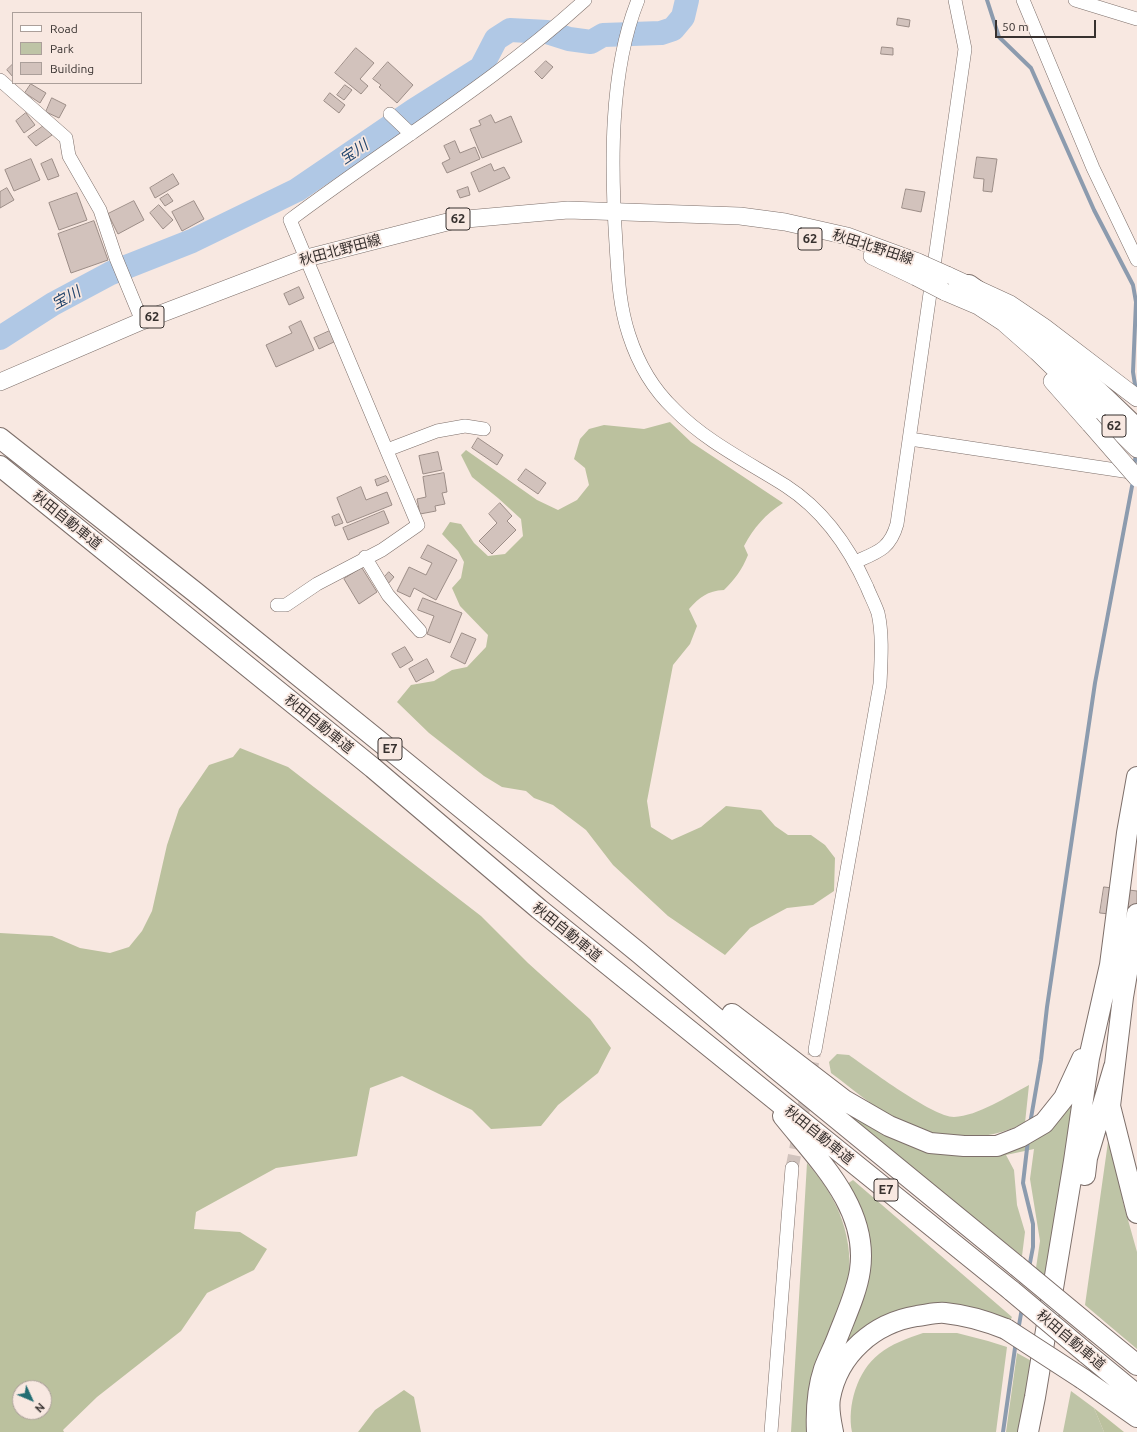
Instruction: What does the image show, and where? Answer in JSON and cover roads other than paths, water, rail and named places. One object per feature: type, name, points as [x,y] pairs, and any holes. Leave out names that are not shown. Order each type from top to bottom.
[{"type":"highway","points":[[969,285],[1029,330],[1095,398],[1137,429]]},
{"type":"highway","name":"秋田自動車道","points":[[0,438],[208,602],[639,953],[774,1067],[1137,1365]]},
{"type":"highway","name":"秋田自動車道","points":[[0,466],[373,768],[539,910],[1012,1291],[1137,1395]]},
{"type":"highway","points":[[1028,1432],[1074,1161],[1089,1058],[1110,965],[1127,833],[1137,777]]},
{"type":"highway","points":[[1137,914],[1114,1067],[1110,1106],[1137,1213]]},
{"type":"highway","points":[[639,953],[715,1001],[844,1100],[889,1126],[930,1143],[964,1146],[997,1146],[1020,1137],[1044,1123],[1064,1098],[1096,1028]]},
{"type":"highway","points":[[1040,1432],[1047,1402],[1087,1158],[1114,1067]]},
{"type":"highway","points":[[761,1088],[810,1151],[826,1167],[850,1211],[861,1238],[860,1271],[847,1311],[823,1370],[816,1407],[817,1432]]},
{"type":"highway","points":[[833,1432],[830,1399],[838,1371],[856,1345],[877,1329],[904,1318],[943,1312],[980,1319],[1006,1329],[1083,1379],[1137,1417]]},
{"type":"main road","name":"秋田北野田線","points":[[0,382],[142,321],[307,258],[455,220],[568,210],[701,214],[740,225],[844,247],[876,258],[947,275],[969,285]]},
{"type":"main road","name":"秋田北野田線","points":[[917,269],[945,292]]},
{"type":"main road","name":"62","points":[[969,285],[1010,304],[1098,366],[1137,398]]},
{"type":"main road","name":"62","points":[[945,292],[978,306],[1004,323],[1037,352],[1095,398],[1137,449]]},
{"type":"main road","points":[[945,292],[983,317],[1013,341],[1039,366],[1137,478]]},
{"type":"street","points":[[277,605],[286,605],[317,584],[365,557],[382,550],[418,525],[290,220],[488,80],[555,27],[585,0]]},
{"type":"street","points":[[638,0],[620,60],[614,133],[614,211],[620,297],[629,335],[643,369],[674,410],[708,437],[788,487],[804,499],[840,537],[856,562],[878,613],[882,650],[880,684],[815,1050]]},
{"type":"street","points":[[856,562],[880,551],[893,538],[897,524],[965,49],[956,0]]},
{"type":"street","points":[[1023,0],[1093,168],[1137,260]]},
{"type":"street","points":[[1075,0],[1137,19]]},
{"type":"street","points":[[0,80],[66,138],[69,156],[100,210],[116,258],[142,321]]},
{"type":"street","points":[[390,114],[411,134]]},
{"type":"street","points":[[387,450],[437,431],[465,426],[484,429]]},
{"type":"street","points":[[910,439],[1137,473]]},
{"type":"street","points":[[365,557],[388,595],[420,631]]},
{"type":"street","points":[[771,1432],[792,1168]]},
{"type":"waterway","name":"宝川","points":[[0,338],[53,304],[111,273],[192,241],[297,190],[413,111],[481,68],[496,39],[510,30],[547,32],[569,39],[591,42],[603,35],[661,33],[673,29],[683,17],[687,0]]},
{"type":"waterway","points":[[987,0],[999,37],[1031,68],[1094,210],[1133,285],[1136,302],[1133,372],[1136,391]]},
{"type":"waterway","points":[[1134,468],[1136,453]]},
{"type":"waterway","points":[[1030,1124],[1041,1060],[1047,1007],[1095,683],[1133,481]]},
{"type":"waterway","points":[[1028,1140],[1023,1183],[1033,1224],[1033,1247],[1029,1268]]},
{"type":"waterway","points":[[1018,1331],[1022,1308]]},
{"type":"waterway","points":[[1003,1432],[1016,1341]]},
{"type":"tunnel","points":[[792,1168],[815,1050]]}]
